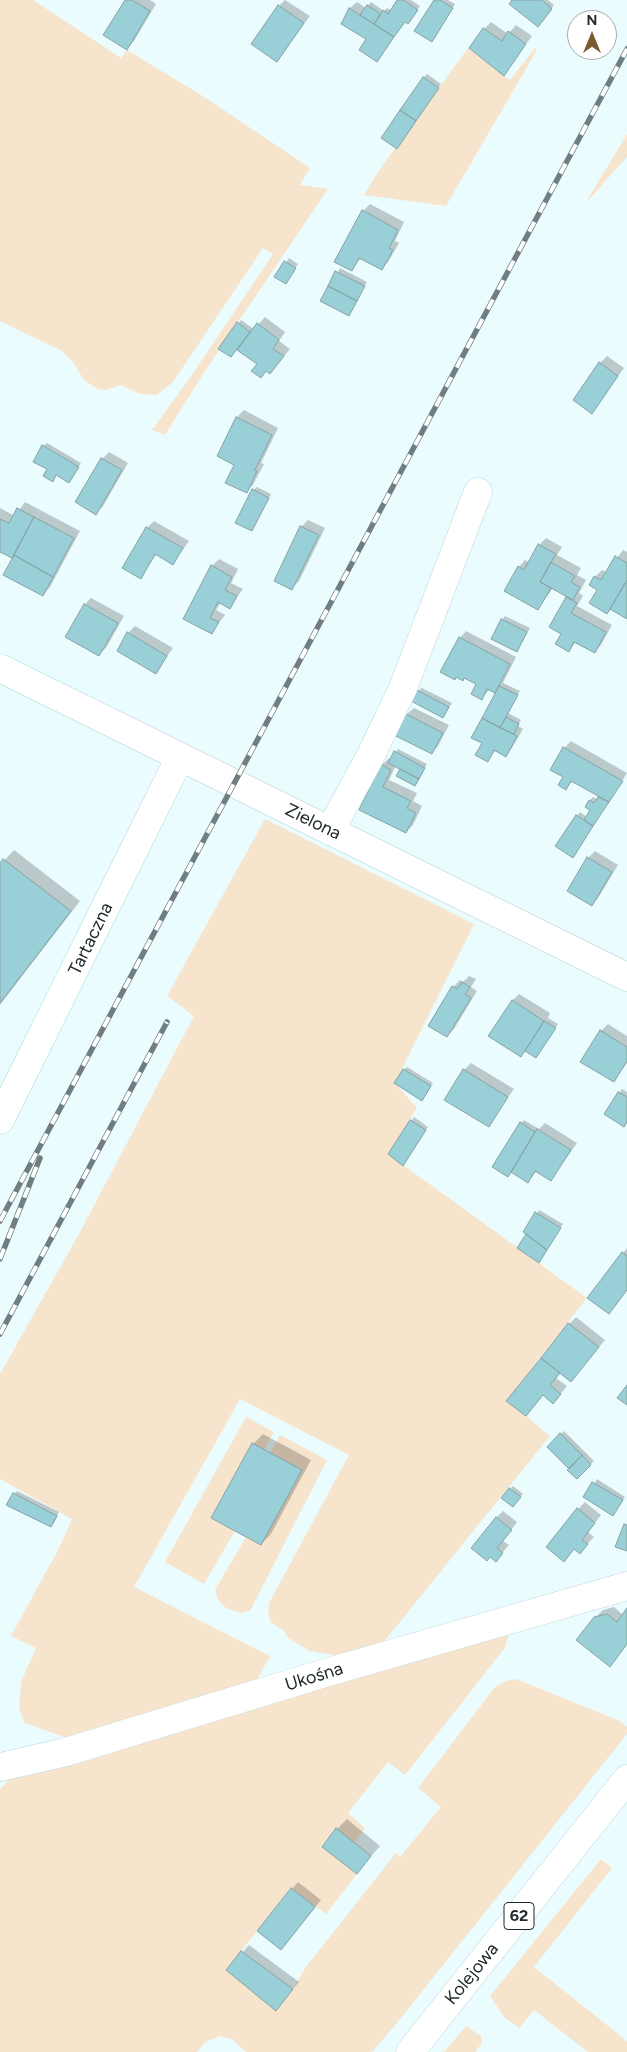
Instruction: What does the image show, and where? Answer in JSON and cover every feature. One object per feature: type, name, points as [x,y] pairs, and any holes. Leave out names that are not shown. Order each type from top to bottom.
[{"type":"street","points":[[330,831],[404,688],[478,492]]},
{"type":"street","name":"Zielona","points":[[0,668],[627,977]]},
{"type":"street","name":"Tartaczna","points":[[0,1120],[180,757]]},
{"type":"street","name":"Ukośna","points":[[0,1767],[66,1752],[325,1673],[627,1586]]},
{"type":"street","name":"Kolejowa","points":[[410,2052],[627,1779]]},
{"type":"shaded area","points":[[0,0],[33,0],[121,58],[127,50],[206,98],[310,168],[300,185],[328,189],[205,371],[165,435],[152,430],[192,375],[273,254],[263,248],[173,382],[157,395],[140,394],[121,385],[106,390],[98,389],[84,380],[73,362],[62,351],[0,321]]},
{"type":"shaded area","points":[[468,48],[510,80],[535,48],[537,50],[446,206],[364,195],[380,169]]},
{"type":"shaded area","points":[[627,134],[627,157],[585,204]]},
{"type":"shaded area","points":[[265,819],[474,924],[395,1083],[417,1108],[388,1154],[587,1298],[507,1400],[550,1436],[379,1648],[340,1656],[310,1651],[288,1638],[284,1631],[271,1622],[268,1613],[269,1603],[349,1455],[240,1399],[134,1587],[270,1656],[254,1685],[67,1738],[25,1723],[19,1709],[21,1682],[36,1648],[11,1636],[59,1548],[72,1519],[0,1479],[0,1374],[80,1232],[194,1016],[167,996]]},
{"type":"shaded area","points":[[246,1417],[274,1432],[264,1450],[252,1443],[211,1518],[235,1531],[204,1584],[165,1562]]},
{"type":"shaded area","points":[[280,1435],[327,1460],[250,1611],[240,1613],[226,1608],[218,1600],[215,1590],[246,1537],[261,1545],[270,1453]]},
{"type":"shaded area","points":[[512,1626],[504,1649],[405,1775],[388,1762],[348,1813],[365,1828],[354,1843],[336,1829],[322,1846],[357,1874],[326,1914],[290,1888],[227,1969],[276,2011],[293,1989],[305,1968],[396,1853],[400,1857],[441,1807],[418,1788],[495,1687],[506,1681],[516,1679],[620,1721],[627,1727],[627,1734],[372,2052],[246,2052],[232,2039],[220,2036],[205,2042],[197,2052],[0,2052],[0,1789],[13,1776]]},
{"type":"shaded area","points":[[601,1859],[612,1868],[534,1967],[627,2041],[627,2052],[588,2052],[534,2010],[519,2028],[504,2017],[490,1996]]},
{"type":"shaded area","points":[[466,2026],[481,2036],[482,2043],[475,2052],[444,2052]]},
{"type":"building","points":[[125,0],[132,0],[150,11],[127,50],[103,35]]},
{"type":"building","points":[[397,0],[403,0],[418,10],[408,24],[405,22],[394,37],[374,24],[383,10],[388,14]]},
{"type":"building","points":[[434,0],[440,0],[453,8],[432,42],[414,31]]},
{"type":"building","points":[[512,0],[542,0],[552,9],[538,27],[509,4]]},
{"type":"building","points":[[278,5],[304,23],[277,62],[251,44]]},
{"type":"building","points":[[367,5],[381,14],[374,24],[360,15]]},
{"type":"building","points":[[349,8],[394,37],[377,62],[359,50],[366,39],[341,24]]},
{"type":"building","points":[[483,28],[502,41],[508,31],[526,44],[504,76],[469,48]]},
{"type":"building","points":[[423,77],[439,88],[416,121],[400,110]]},
{"type":"building","points":[[400,110],[416,121],[397,149],[381,138]]},
{"type":"building","points":[[362,210],[398,230],[389,248],[393,250],[382,270],[359,258],[352,271],[334,262]]},
{"type":"building","points":[[284,261],[296,268],[286,284],[274,277]]},
{"type":"building","points":[[335,271],[365,286],[357,301],[328,286]]},
{"type":"building","points":[[328,286],[357,301],[349,316],[320,301]]},
{"type":"building","points":[[237,322],[250,332],[231,357],[218,349]]},
{"type":"building","points":[[257,323],[279,340],[273,349],[284,356],[270,374],[266,371],[261,378],[251,371],[257,364],[237,350]]},
{"type":"building","points":[[599,362],[618,376],[592,414],[573,400]]},
{"type":"building","points":[[236,417],[272,435],[255,470],[257,471],[247,493],[225,483],[234,465],[217,456]]},
{"type":"building","points":[[42,445],[79,467],[69,483],[56,475],[53,482],[43,476],[47,469],[33,462]]},
{"type":"building","points":[[101,458],[122,470],[96,515],[75,502]]},
{"type":"building","points":[[252,489],[269,498],[252,531],[235,523]]},
{"type":"building","points":[[17,508],[34,517],[12,558],[0,552],[0,519],[9,523]]},
{"type":"building","points":[[34,517],[74,538],[53,577],[14,555]]},
{"type":"building","points":[[300,526],[319,535],[292,590],[274,581]]},
{"type":"building","points":[[146,527],[183,548],[173,565],[155,554],[141,579],[122,568]]},
{"type":"building","points":[[538,544],[556,554],[540,582],[551,588],[538,610],[504,591],[518,566],[524,570]]},
{"type":"building","points":[[14,555],[53,577],[43,596],[3,575]]},
{"type":"building","points":[[615,556],[627,563],[627,580],[607,614],[589,603],[597,590],[589,585],[594,576],[601,580]]},
{"type":"building","points":[[551,562],[575,576],[571,582],[580,587],[573,600],[540,582]]},
{"type":"building","points":[[211,565],[232,577],[225,590],[237,596],[230,609],[218,602],[210,618],[219,622],[212,634],[183,619]]},
{"type":"building","points":[[627,580],[627,619],[610,609]]},
{"type":"building","points":[[566,597],[577,603],[571,613],[606,632],[595,653],[574,642],[569,652],[555,644],[561,634],[549,627]]},
{"type":"building","points":[[84,604],[118,623],[99,656],[65,637]]},
{"type":"building","points":[[501,619],[527,632],[517,652],[491,639]]},
{"type":"building","points":[[127,632],[167,656],[156,674],[117,651]]},
{"type":"building","points":[[459,637],[510,664],[495,693],[487,689],[482,700],[471,694],[476,684],[464,678],[463,681],[456,677],[455,680],[440,672]]},
{"type":"building","points":[[499,686],[518,695],[500,728],[482,718]]},
{"type":"building","points":[[417,690],[449,707],[443,718],[411,701]]},
{"type":"building","points":[[406,714],[443,733],[432,754],[394,735]]},
{"type":"building","points":[[506,717],[519,724],[514,734],[500,728]]},
{"type":"building","points":[[482,718],[517,736],[506,757],[494,750],[488,762],[475,755],[482,743],[471,738]]},
{"type":"building","points":[[563,747],[623,781],[609,802],[571,781],[566,790],[558,785],[563,777],[550,770]]},
{"type":"building","points":[[394,751],[425,768],[419,779],[388,763]]},
{"type":"building","points":[[381,764],[391,770],[383,787],[411,801],[407,808],[416,813],[406,833],[359,810]]},
{"type":"building","points":[[400,769],[419,779],[415,786],[396,776]]},
{"type":"building","points":[[598,797],[609,802],[593,826],[584,820],[590,810],[585,807],[589,800],[594,803]]},
{"type":"building","points":[[576,815],[593,826],[573,858],[555,846]]},
{"type":"building","points":[[587,857],[612,872],[592,906],[567,891]]},
{"type":"building","points":[[3,859],[71,911],[0,1003],[0,863]]},
{"type":"building","points":[[462,982],[470,987],[465,994],[471,998],[447,1037],[428,1026],[452,986],[457,989]]},
{"type":"building","points":[[512,1000],[544,1021],[521,1057],[488,1036]]},
{"type":"building","points":[[544,1021],[556,1028],[536,1058],[525,1051]]},
{"type":"building","points":[[600,1030],[627,1047],[627,1061],[614,1082],[580,1062]]},
{"type":"building","points":[[403,1069],[431,1086],[422,1101],[394,1083]]},
{"type":"building","points":[[463,1069],[508,1097],[489,1127],[444,1100]]},
{"type":"building","points":[[618,1092],[627,1097],[627,1122],[624,1127],[604,1114]]},
{"type":"building","points":[[410,1120],[426,1130],[403,1166],[388,1154]]},
{"type":"building","points":[[520,1122],[535,1132],[508,1177],[492,1167]]},
{"type":"building","points":[[537,1129],[571,1150],[551,1181],[535,1171],[528,1183],[511,1172]]},
{"type":"building","points":[[535,1212],[561,1228],[547,1250],[523,1232]]},
{"type":"building","points":[[526,1234],[547,1250],[539,1263],[517,1248]]},
{"type":"building","points":[[622,1252],[627,1256],[627,1290],[609,1314],[587,1298]]},
{"type":"building","points":[[568,1323],[599,1347],[571,1382],[541,1358]]},
{"type":"building","points":[[541,1358],[560,1373],[550,1385],[561,1394],[553,1404],[543,1395],[526,1416],[506,1401]]},
{"type":"building","points":[[627,1385],[627,1405],[617,1398]]},
{"type":"building","points":[[560,1433],[582,1455],[569,1469],[547,1447]]},
{"type":"building","points":[[252,1443],[302,1470],[261,1545],[211,1518]]},
{"type":"building","points":[[582,1455],[591,1465],[577,1479],[567,1470]]},
{"type":"building","points":[[592,1482],[623,1500],[613,1516],[583,1497]]},
{"type":"building","points":[[509,1488],[521,1497],[513,1507],[501,1498]]},
{"type":"building","points":[[13,1493],[57,1516],[51,1527],[6,1505]]},
{"type":"building","points":[[577,1508],[595,1523],[582,1540],[588,1544],[580,1554],[574,1549],[564,1562],[546,1547]]},
{"type":"building","points":[[496,1517],[512,1530],[497,1548],[503,1553],[496,1562],[490,1557],[487,1561],[471,1548]]},
{"type":"building","points":[[624,1524],[627,1525],[627,1551],[615,1547]]},
{"type":"building","points":[[627,1608],[627,1644],[610,1667],[576,1640],[594,1617],[607,1614],[617,1622]]},
{"type":"building","points":[[336,1828],[371,1856],[357,1874],[322,1847]]},
{"type":"building","points":[[291,1888],[315,1907],[281,1950],[257,1931]]},
{"type":"building","points":[[241,1951],[293,1989],[276,2011],[226,1970]]},
{"type":"railway","points":[[0,1221],[627,49]]},
{"type":"railway","points":[[0,1334],[167,1022]]},
{"type":"railway","points":[[0,1259],[40,1158]]}]
